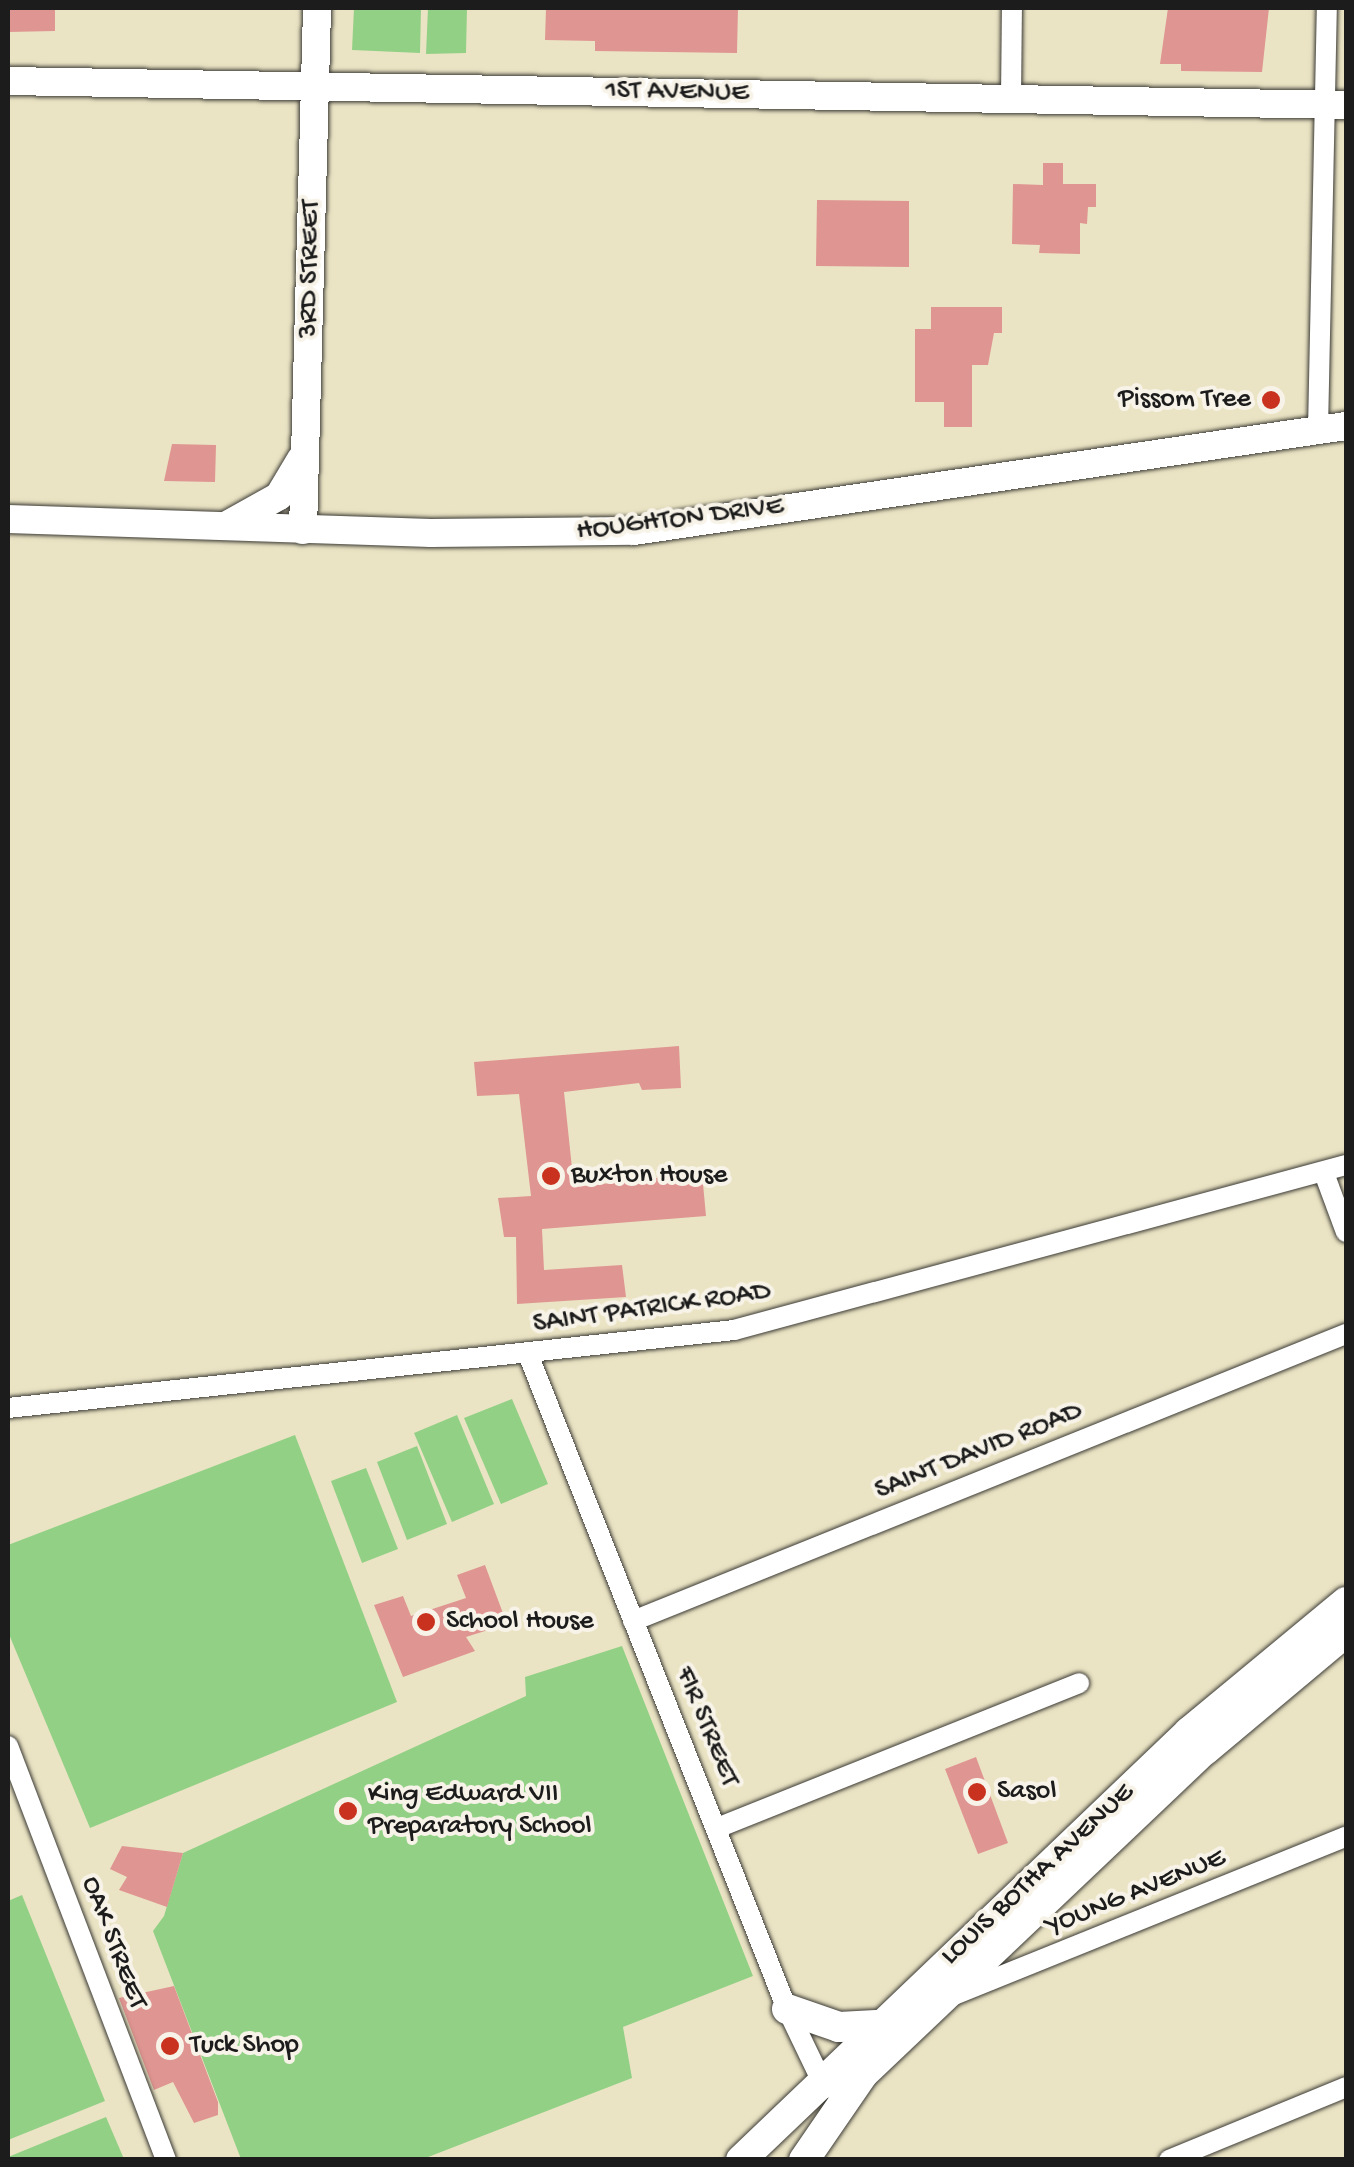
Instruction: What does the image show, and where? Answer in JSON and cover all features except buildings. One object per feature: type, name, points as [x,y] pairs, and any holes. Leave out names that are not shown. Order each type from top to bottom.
[{"type":"main road","name":"LOUIS BOTHA AVENUE","points":[[741,2160],[824,2074],[1189,1732],[1346,1602]]},
{"type":"main road","name":"LOUIS BOTHA AVENUE","points":[[804,2160],[863,2074],[1205,1750],[1346,1632]]},
{"type":"main road","points":[[787,2009],[839,2028],[876,2025]]},
{"type":"street","name":"3RD STREET","points":[[302,530],[308,444],[316,8]]},
{"type":"street","points":[[1010,98],[1012,8]]},
{"type":"street","points":[[1318,430],[1336,104],[1326,8]]},
{"type":"street","name":"1ST AVENUE","points":[[8,82],[1336,104]]},
{"type":"street","name":"HOUGHTON DRIVE","points":[[8,519],[302,530],[634,531],[1346,426]]},
{"type":"street","points":[[223,526],[279,496],[308,444]]},
{"type":"street","name":"SAINT PATRICK ROAD","points":[[8,1408],[528,1354],[772,1323],[1346,1165]]},
{"type":"street","points":[[1324,1172],[1346,1232]]},
{"type":"street","name":"SAINT DAVID ROAD","points":[[633,1621],[1346,1334]]},
{"type":"street","name":"FIR STREET","points":[[528,1354],[787,2009],[824,2074],[830,2120],[828,2160]]},
{"type":"street","points":[[717,1828],[1078,1682]]},
{"type":"street","name":"OAK STREET","points":[[8,1746],[166,2160]]},
{"type":"street","name":"YOUNG AVENUE","points":[[946,1998],[1346,1837]]},
{"type":"street","points":[[1169,2160],[1346,2087]]},
{"type":"green space","points":[[354,8],[421,8],[420,53],[352,50]]},
{"type":"green space","points":[[428,8],[467,8],[466,53],[426,54]]},
{"type":"green space","points":[[512,1399],[548,1484],[501,1504],[464,1418]]},
{"type":"green space","points":[[457,1415],[494,1504],[452,1522],[414,1433]]},
{"type":"green space","points":[[295,1435],[397,1702],[90,1828],[8,1632],[8,1545]]},
{"type":"green space","points":[[417,1446],[447,1524],[407,1540],[377,1462]]},
{"type":"green space","points":[[366,1468],[398,1549],[362,1563],[331,1481]]},
{"type":"green space","points":[[622,1646],[753,1976],[623,2027],[632,2078],[423,2159],[241,2159],[153,1931],[164,1916],[183,1853],[526,1696],[525,1677]]},
{"type":"green space","points":[[22,1895],[105,2101],[8,2140],[8,1901]]},
{"type":"green space","points":[[106,2117],[124,2159],[8,2159],[8,2157]]},
{"type":"place","name":"Pissom Tree","points":[[1271,400]]},
{"type":"place","name":"Buxton House","points":[[551,1176]]},
{"type":"place","name":"School House","points":[[426,1622]]},
{"type":"place","name":"Sasol","points":[[977,1792]]},
{"type":"place","name":"King Edward VII Preparatory School","points":[[348,1811]]},
{"type":"place","name":"Tuck Shop","points":[[170,2046]]}]
